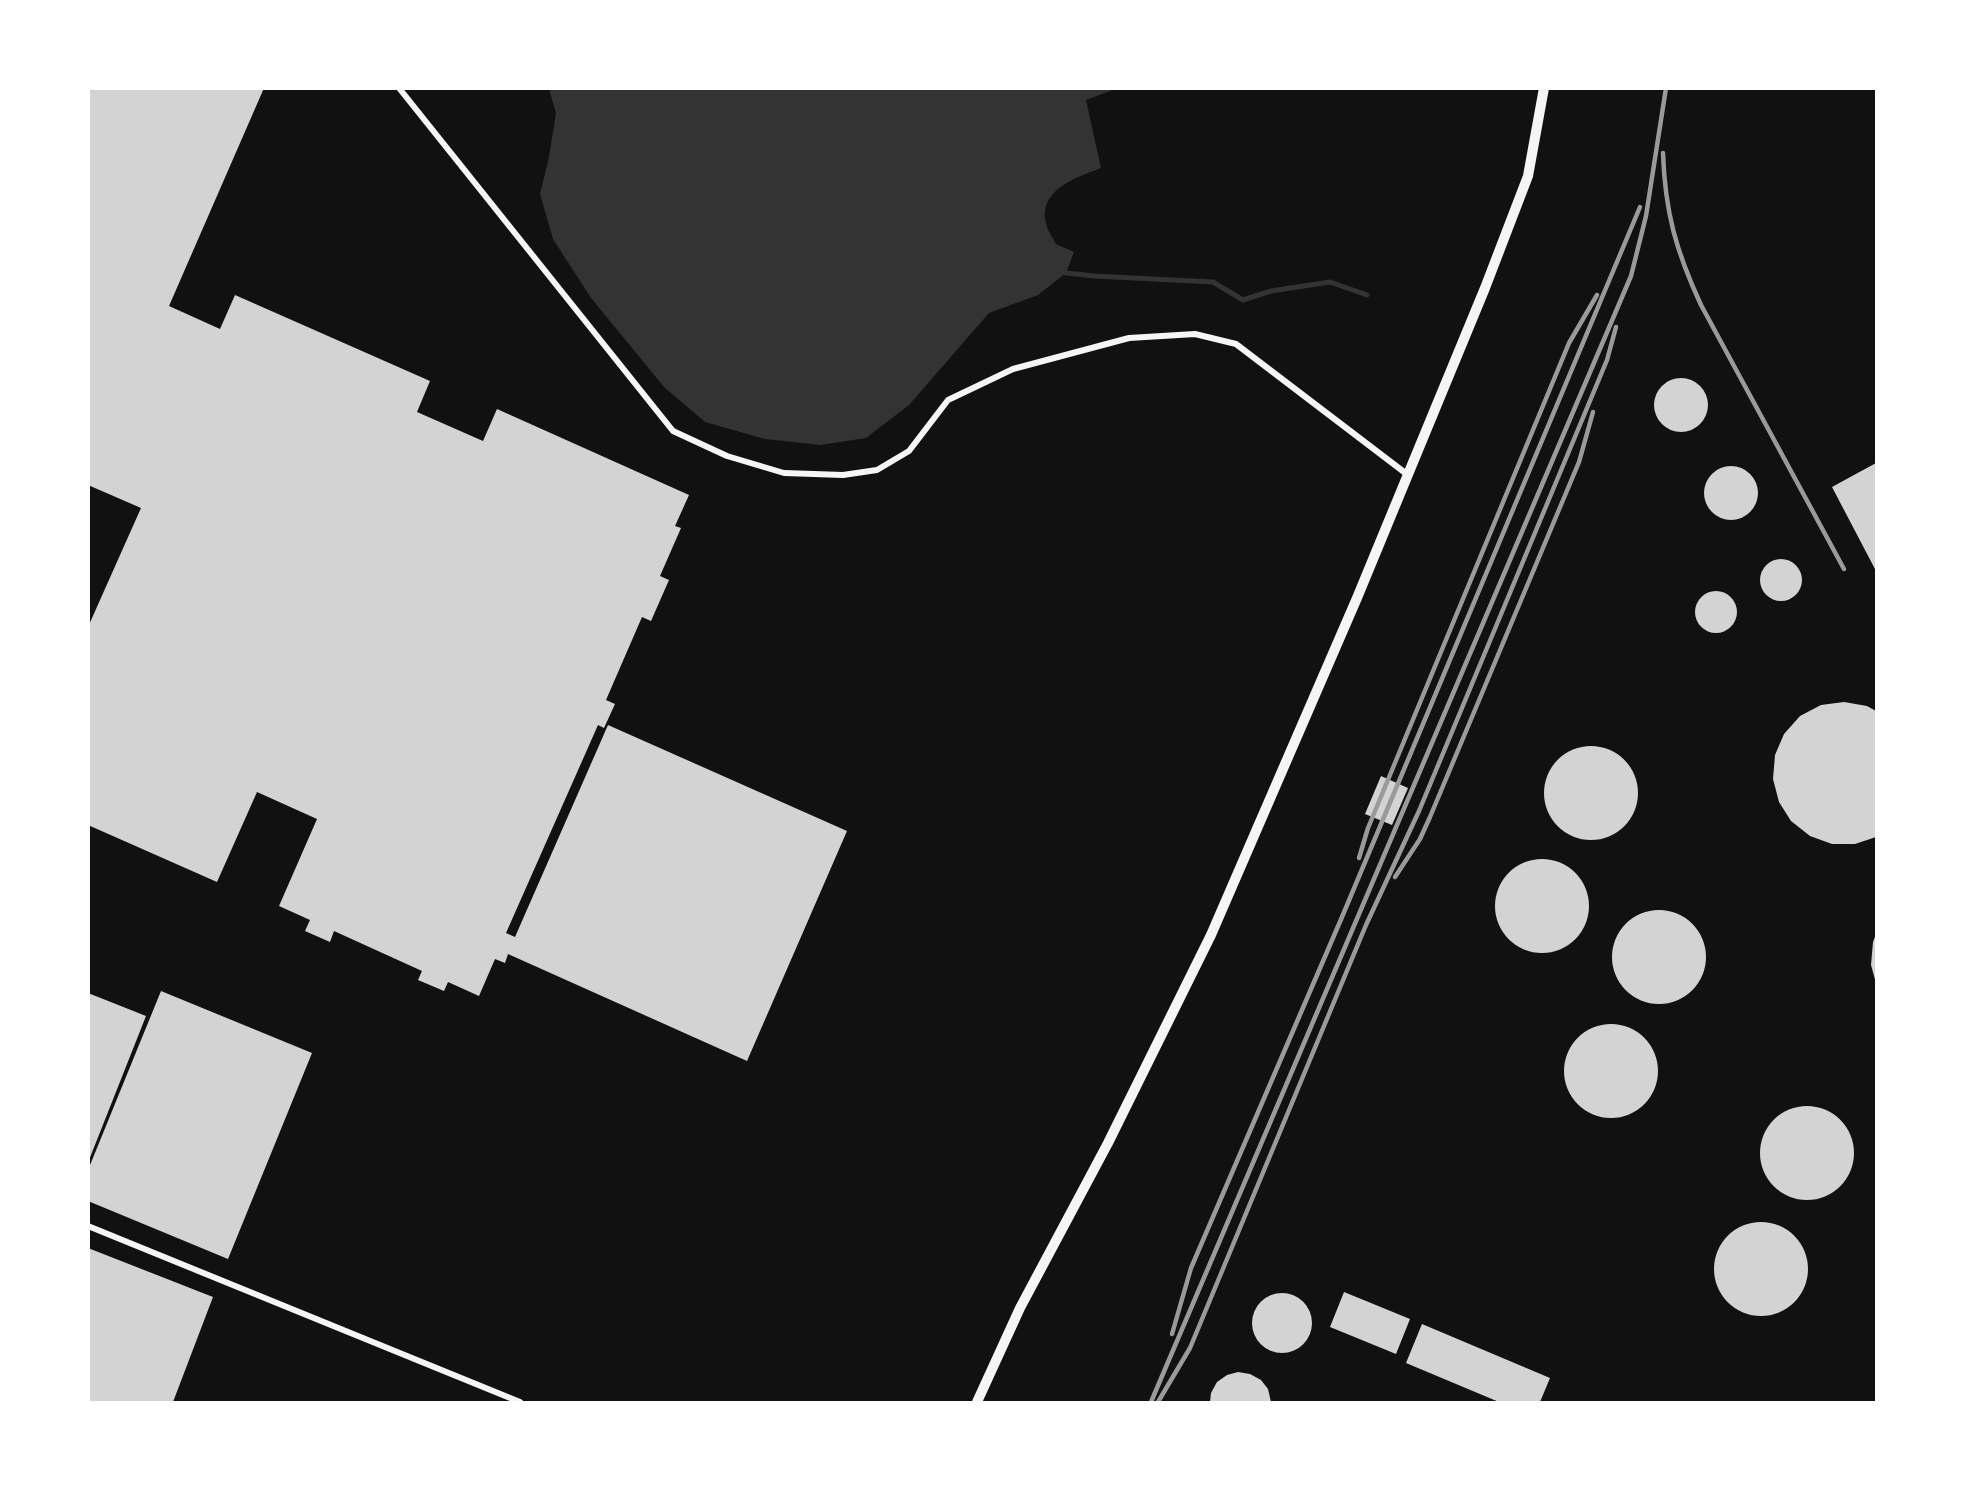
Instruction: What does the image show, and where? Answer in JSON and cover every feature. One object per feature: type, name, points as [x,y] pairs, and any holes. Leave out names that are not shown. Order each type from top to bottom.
[{"type":"street","points":[[399,88],[673,430],[727,456],[784,473],[843,475],[877,470],[909,451],[948,400],[1013,369],[1129,338],[1195,334],[1236,344],[1408,475]]},
{"type":"street","points":[[977,1402],[1020,1308],[1108,1143],[1211,935],[1357,598],[1485,288],[1528,176],[1544,88]]},
{"type":"street","points":[[88,1226],[520,1402]]},
{"type":"shaded area","points":[[549,89],[1115,89],[1086,100],[1101,168],[1062,186],[1048,202],[1045,212],[1047,226],[1056,244],[1074,252],[1066,273],[1038,295],[989,313],[909,405],[866,438],[820,445],[765,439],[705,422],[664,387],[591,298],[553,239],[540,194],[556,113]]},
{"type":"building","points":[[88,88],[264,88],[169,306],[220,329],[235,295],[430,381],[417,412],[483,441],[497,409],[689,495],[675,526],[681,528],[660,576],[669,580],[651,621],[642,617],[606,700],[615,704],[604,728],[598,725],[506,933],[515,937],[608,725],[847,831],[747,1061],[508,954],[505,963],[495,959],[479,996],[448,982],[444,991],[418,980],[422,971],[334,931],[330,942],[305,931],[310,920],[279,906],[317,819],[257,792],[217,882],[88,825],[88,627],[141,508],[88,485]]},
{"type":"building","points":[[1681,378],[1691,380],[1700,386],[1706,395],[1708,405],[1706,415],[1700,424],[1691,430],[1681,432],[1671,430],[1662,424],[1656,415],[1654,405],[1656,395],[1662,386],[1671,380]]},
{"type":"building","points":[[1876,463],[1876,571],[1832,487]]},
{"type":"building","points":[[1731,466],[1741,468],[1750,474],[1756,483],[1758,493],[1756,503],[1750,512],[1741,518],[1731,520],[1721,518],[1712,512],[1706,503],[1704,493],[1706,483],[1712,474],[1721,468]]},
{"type":"building","points":[[1781,559],[1789,560],[1796,565],[1801,572],[1801,588],[1796,595],[1789,600],[1781,601],[1773,600],[1766,595],[1761,588],[1760,580],[1761,572],[1766,565],[1773,560]]},
{"type":"building","points":[[1716,591],[1724,592],[1731,597],[1736,604],[1736,620],[1731,627],[1724,632],[1716,633],[1708,632],[1701,627],[1696,620],[1695,612],[1696,604],[1701,597],[1708,592]]},
{"type":"building","points":[[1844,702],[1867,706],[1876,711],[1876,837],[1855,844],[1832,844],[1810,836],[1791,821],[1779,802],[1773,779],[1775,755],[1784,734],[1800,716],[1821,705]]},
{"type":"building","points":[[1591,746],[1609,750],[1624,760],[1634,775],[1638,793],[1634,811],[1624,826],[1609,836],[1591,840],[1573,836],[1558,826],[1548,811],[1544,793],[1548,775],[1558,760],[1573,750]]},
{"type":"building","points":[[1381,776],[1408,788],[1392,825],[1365,814]]},
{"type":"building","points":[[1542,859],[1560,863],[1575,873],[1585,888],[1589,906],[1585,924],[1575,939],[1560,949],[1542,953],[1524,949],[1509,939],[1499,924],[1495,906],[1499,888],[1509,873],[1524,863]]},
{"type":"building","points":[[1659,910],[1677,914],[1692,924],[1702,939],[1706,957],[1702,975],[1692,990],[1677,1000],[1659,1004],[1641,1000],[1626,990],[1616,975],[1612,957],[1616,939],[1626,924],[1641,914]]},
{"type":"building","points":[[1876,934],[1876,983],[1871,965]]},
{"type":"building","points":[[161,991],[312,1053],[228,1259],[88,1201],[88,1170]]},
{"type":"building","points":[[88,993],[146,1016],[89,1160],[88,1160]]},
{"type":"building","points":[[1611,1024],[1629,1028],[1644,1038],[1654,1053],[1658,1071],[1654,1089],[1644,1104],[1629,1114],[1611,1118],[1593,1114],[1578,1104],[1568,1089],[1564,1071],[1568,1053],[1578,1038],[1593,1028]]},
{"type":"building","points":[[1807,1106],[1825,1110],[1840,1120],[1850,1135],[1854,1153],[1850,1171],[1840,1186],[1825,1196],[1807,1200],[1789,1196],[1774,1186],[1764,1171],[1760,1153],[1764,1135],[1774,1120],[1789,1110]]},
{"type":"building","points":[[1761,1222],[1779,1226],[1794,1236],[1804,1251],[1808,1269],[1804,1287],[1794,1302],[1779,1312],[1761,1316],[1743,1312],[1728,1302],[1718,1287],[1714,1269],[1718,1251],[1728,1236],[1743,1226]]},
{"type":"building","points":[[88,1248],[213,1297],[173,1402],[88,1402]]},
{"type":"building","points":[[1344,1292],[1410,1319],[1396,1354],[1330,1327]]},
{"type":"building","points":[[1282,1293],[1303,1302],[1312,1323],[1303,1344],[1282,1353],[1261,1344],[1252,1323],[1261,1302]]},
{"type":"building","points":[[1422,1324],[1550,1378],[1540,1402],[1499,1402],[1406,1363]]},
{"type":"building","points":[[1238,1372],[1250,1374],[1261,1380],[1268,1389],[1271,1402],[1210,1402],[1211,1393],[1217,1382],[1227,1375]]},
{"type":"waterway","points":[[1061,271],[1094,276],[1213,282],[1243,300],[1271,291],[1330,282],[1367,295]]},
{"type":"railway","points":[[1151,1402],[1631,276],[1646,216],[1666,88]]},
{"type":"railway","points":[[1663,153],[1669,213],[1692,285],[1844,569]]},
{"type":"railway","points":[[1172,1334],[1191,1268],[1342,917],[1640,207]]},
{"type":"railway","points":[[1359,858],[1368,828],[1569,343],[1597,295]]},
{"type":"railway","points":[[1158,1402],[1190,1348],[1366,925],[1419,811],[1607,360],[1616,327]]},
{"type":"railway","points":[[1395,877],[1420,839],[1430,817],[1579,462],[1593,412]]}]
